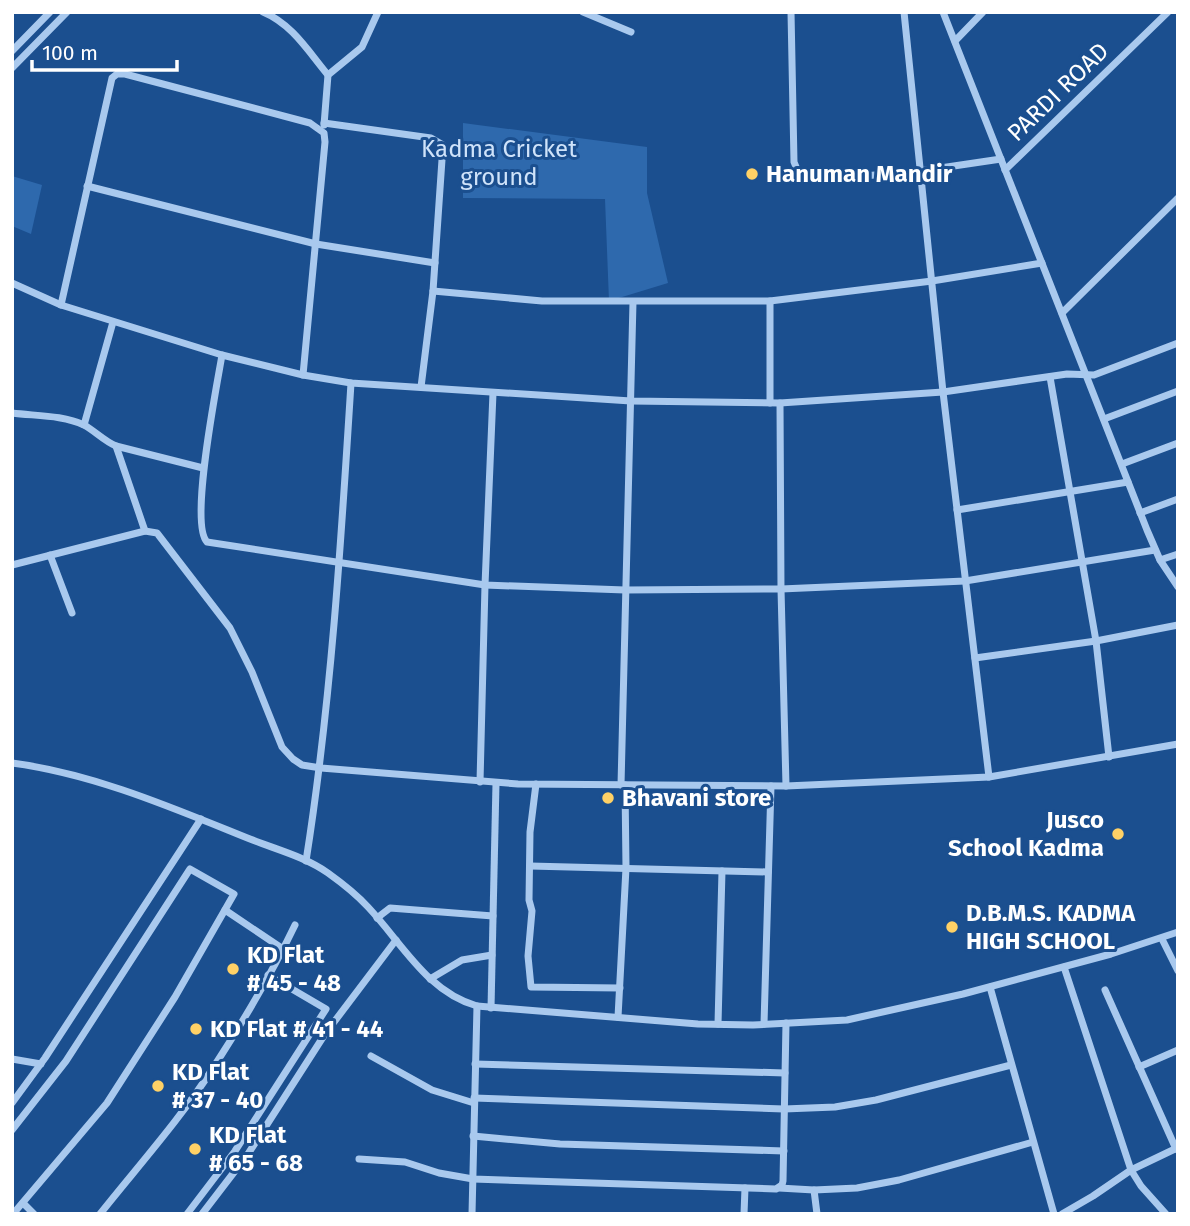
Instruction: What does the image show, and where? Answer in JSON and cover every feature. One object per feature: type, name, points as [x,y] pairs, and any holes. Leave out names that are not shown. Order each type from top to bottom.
[{"type":"street","points":[[12,51],[50,12]]},
{"type":"street","points":[[12,68],[66,12]]},
{"type":"street","points":[[263,12],[293,32],[328,75],[325,142],[303,375]]},
{"type":"street","points":[[328,75],[362,47],[379,12]]},
{"type":"street","points":[[583,12],[631,32]]},
{"type":"street","points":[[791,12],[794,162],[799,174],[841,178],[920,171],[1001,159]]},
{"type":"street","points":[[904,12],[943,392],[989,777]]},
{"type":"street","points":[[943,12],[1155,550],[1178,587]]},
{"type":"street","points":[[955,41],[983,12]]},
{"type":"street","name":"PARDI ROAD","points":[[1005,170],[1168,12]]},
{"type":"street","points":[[61,305],[109,85],[117,74],[310,123],[324,133]]},
{"type":"street","points":[[324,123],[431,138],[443,145],[433,291],[421,387]]},
{"type":"street","points":[[87,187],[316,244],[435,263]]},
{"type":"street","points":[[1062,313],[1178,198]]},
{"type":"street","points":[[433,291],[542,301],[770,301],[932,281],[1042,263]]},
{"type":"street","points":[[12,283],[61,305],[113,322],[222,355],[303,375],[351,383],[494,394],[631,401],[780,403],[943,392],[1067,374],[1094,375],[1178,343]]},
{"type":"street","points":[[770,301],[770,402]]},
{"type":"street","points":[[618,1017],[626,868],[623,785],[625,590],[633,302]]},
{"type":"street","points":[[83,425],[113,322]]},
{"type":"street","points":[[222,355],[203,468],[201,532],[207,542],[485,585],[625,590],[781,589],[965,581],[1155,550]]},
{"type":"street","points":[[1050,377],[1096,641],[1109,757]]},
{"type":"street","points":[[306,862],[321,768],[340,564],[351,383]]},
{"type":"street","points":[[1104,419],[1178,391]]},
{"type":"street","points":[[480,782],[485,585],[494,394]]},
{"type":"street","points":[[780,403],[786,786]]},
{"type":"street","points":[[12,413],[70,421],[83,425],[116,446],[203,468]]},
{"type":"street","points":[[1122,464],[1178,443]]},
{"type":"street","points":[[116,446],[145,531]]},
{"type":"street","points":[[957,510],[1128,482]]},
{"type":"street","points":[[1140,513],[1178,499]]},
{"type":"street","points":[[12,565],[145,531],[158,533],[230,628],[252,672],[282,747],[302,765],[321,768],[536,785],[786,786],[989,777],[1178,744]]},
{"type":"street","points":[[1160,560],[1178,554]]},
{"type":"street","points":[[50,555],[72,613]]},
{"type":"street","points":[[975,658],[1096,641],[1178,625]]},
{"type":"street","points":[[12,762],[48,767],[98,781],[326,871],[352,892],[430,979],[458,1001],[477,1006],[718,1024],[847,1020],[990,987],[1162,939],[1178,932]]},
{"type":"street","points":[[491,1007],[496,783]]},
{"type":"street","points":[[536,785],[530,832],[532,912],[528,956],[531,987],[620,988]]},
{"type":"street","points":[[764,1024],[771,786]]},
{"type":"street","points":[[12,1102],[41,1064],[201,820]]},
{"type":"street","points":[[530,866],[768,872]]},
{"type":"street","points":[[12,1130],[66,1061],[190,869],[233,894],[174,997],[107,1103],[13,1214]]},
{"type":"street","points":[[718,1024],[722,870]]},
{"type":"street","points":[[377,918],[390,908],[493,916]]},
{"type":"street","points":[[225,911],[283,949]]},
{"type":"street","points":[[100,1214],[215,1066],[295,925]]},
{"type":"street","points":[[1162,939],[1178,971]]},
{"type":"street","points":[[202,1214],[248,1154],[325,1034],[396,940]]},
{"type":"street","points":[[430,979],[462,960],[492,955]]},
{"type":"street","points":[[1064,967],[1131,1170],[1141,1186],[1166,1214]]},
{"type":"street","points":[[187,1214],[247,1134],[326,1009],[268,975]]},
{"type":"street","points":[[990,987],[1054,1214]]},
{"type":"street","points":[[1062,1214],[1131,1170],[1177,1148],[1105,990]]},
{"type":"street","points":[[472,1214],[477,1006]]},
{"type":"street","points":[[779,1188],[783,1181],[786,1023]]},
{"type":"street","points":[[1139,1067],[1178,1051]]},
{"type":"street","points":[[371,1056],[432,1090],[474,1101],[784,1109],[835,1107],[876,1100],[1011,1065]]},
{"type":"street","points":[[14,1057],[41,1064]]},
{"type":"street","points":[[475,1064],[785,1073]]},
{"type":"street","points":[[473,1136],[560,1144],[784,1151]]},
{"type":"street","points":[[359,1159],[405,1163],[473,1179],[814,1190],[857,1188],[899,1180],[1033,1142]]},
{"type":"street","points":[[744,1214],[745,1188]]},
{"type":"street","points":[[814,1190],[817,1214]]},
{"type":"street","points":[[23,1203],[34,1214]]},
{"type":"green space","name":"Kadma Cricket ground","points":[[463,123],[647,147],[647,193],[668,283],[609,301],[605,199],[463,198]]},
{"type":"green space","points":[[12,176],[42,185],[31,234],[12,226]]},
{"type":"place","name":"Hanuman Mandir","points":[[752,174]]},
{"type":"place","name":"Bhavani store","points":[[608,798]]},
{"type":"place","name":"Jusco School Kadma","points":[[1118,834]]},
{"type":"place","name":"D.B.M.S. KADMA HIGH SCHOOL","points":[[952,927]]},
{"type":"place","name":"KD Flat # 45 - 48","points":[[233,969]]},
{"type":"place","name":"KD Flat # 41 - 44","points":[[196,1029]]},
{"type":"place","name":"KD Flat # 37 - 40","points":[[158,1086]]},
{"type":"place","name":"KD Flat # 65 - 68","points":[[195,1149]]}]
